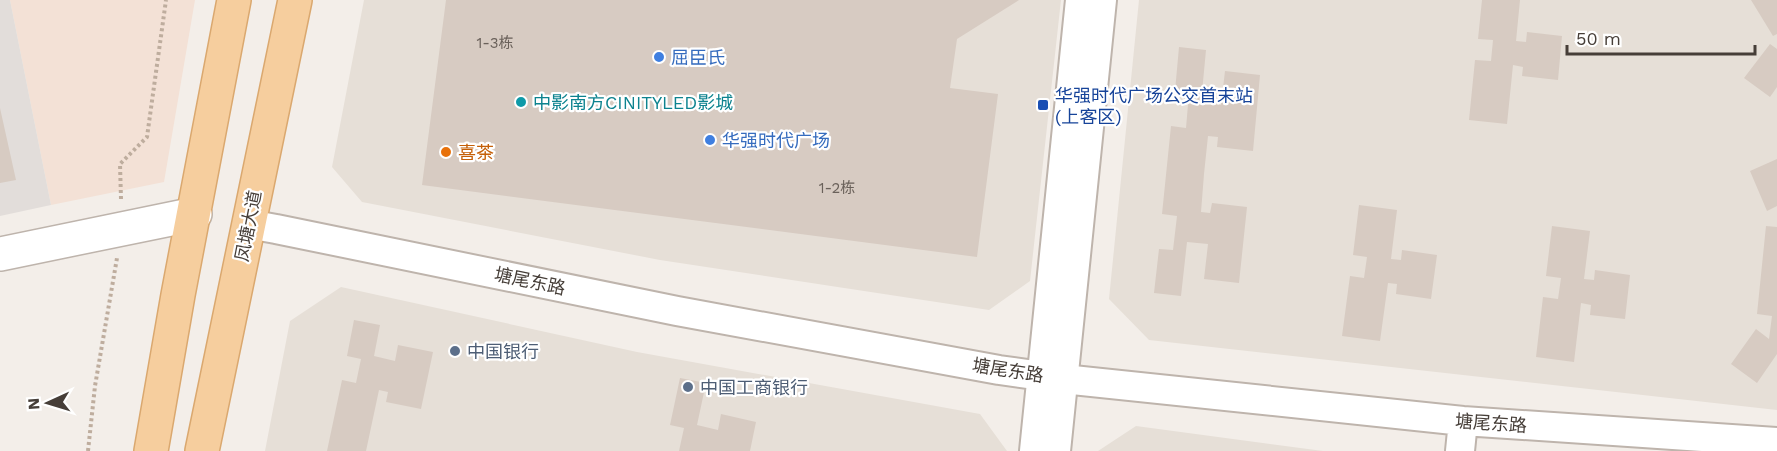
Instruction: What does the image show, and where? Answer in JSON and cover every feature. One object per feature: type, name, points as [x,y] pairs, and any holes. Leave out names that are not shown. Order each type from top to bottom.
[{"type":"main road","points":[[152,451],[178,295],[234,0]]},
{"type":"main road","name":"凤塘大道","points":[[202,451],[295,0]]},
{"type":"street","points":[[1056,451],[1052,378],[1080,0]]},
{"type":"street","points":[[1034,451],[1052,378],[1102,0]]},
{"type":"street","points":[[0,254],[195,214]]},
{"type":"street","name":"塘尾东路","points":[[248,224],[676,311],[1052,378],[1463,422],[1777,442]]},
{"type":"street","points":[[1460,451],[1463,422]]},
{"type":"shaded area","points":[[0,0],[10,0],[51,205],[0,216]]},
{"type":"shaded area","points":[[10,0],[195,0],[164,182],[51,205]]},
{"type":"shaded area","name":"华强时代广场","points":[[364,0],[1061,0],[1030,281],[989,310],[660,260],[362,202],[332,167]]},
{"type":"shaded area","points":[[1139,0],[1777,0],[1777,410],[1149,340],[1109,299]]},
{"type":"shaded area","points":[[341,287],[637,352],[980,414],[1007,451],[265,451],[290,321]]},
{"type":"shaded area","points":[[1136,426],[1323,451],[1098,451]]},
{"type":"building","name":"华强时代广场","points":[[446,0],[1019,0],[957,39],[950,88],[998,94],[977,257],[422,185]]},
{"type":"building","points":[[1482,0],[1520,0],[1516,41],[1526,42],[1527,32],[1562,36],[1558,80],[1522,76],[1523,67],[1513,65],[1507,124],[1469,120],[1475,60],[1491,61],[1493,40],[1478,39]]},
{"type":"building","points":[[1751,0],[1777,0],[1777,34],[1773,36]]},
{"type":"building","points":[[1770,44],[1777,49],[1777,87],[1770,97],[1744,78]]},
{"type":"building","points":[[1179,47],[1206,50],[1201,103],[1221,105],[1225,71],[1260,75],[1253,151],[1217,147],[1218,137],[1208,136],[1204,174],[1201,212],[1210,213],[1212,203],[1247,207],[1239,283],[1204,279],[1208,244],[1187,242],[1181,296],[1154,293],[1159,249],[1173,250],[1177,216],[1162,214],[1171,126],[1186,128],[1189,93],[1175,91]]},
{"type":"building","points":[[0,108],[16,180],[0,183]]},
{"type":"building","points":[[1777,159],[1777,206],[1767,211],[1750,171]]},
{"type":"building","points":[[1359,205],[1397,210],[1391,259],[1401,260],[1402,250],[1437,255],[1431,299],[1396,294],[1397,284],[1388,283],[1380,341],[1342,336],[1350,276],[1364,278],[1367,257],[1353,255]]},
{"type":"building","points":[[1552,226],[1590,231],[1584,279],[1594,280],[1595,270],[1630,275],[1625,319],[1590,315],[1591,305],[1581,303],[1574,362],[1536,357],[1543,297],[1558,299],[1561,278],[1546,276]]},
{"type":"building","points":[[1766,226],[1777,227],[1777,354],[1757,383],[1731,364],[1756,329],[1769,339],[1772,316],[1757,314]]},
{"type":"building","points":[[354,320],[380,325],[374,356],[395,361],[398,345],[433,352],[421,409],[386,402],[388,392],[379,390],[366,451],[327,451],[342,380],[356,383],[361,359],[347,356]]},
{"type":"building","points":[[680,378],[706,383],[697,425],[718,430],[721,414],[756,422],[750,451],[679,451],[684,428],[670,425]]},
{"type":"place","name":"屈臣氏","points":[[659,57]]},
{"type":"place","name":"中影南方CINITYLED影城","points":[[521,102]]},
{"type":"place","name":"华强时代广场公交首末站 (上客区)","points":[[1043,105]]},
{"type":"place","name":"华强时代广场","points":[[710,140]]},
{"type":"place","name":"喜茶","points":[[446,152]]},
{"type":"place","name":"中国银行","points":[[455,351]]},
{"type":"place","name":"中国工商银行","points":[[688,387]]}]
